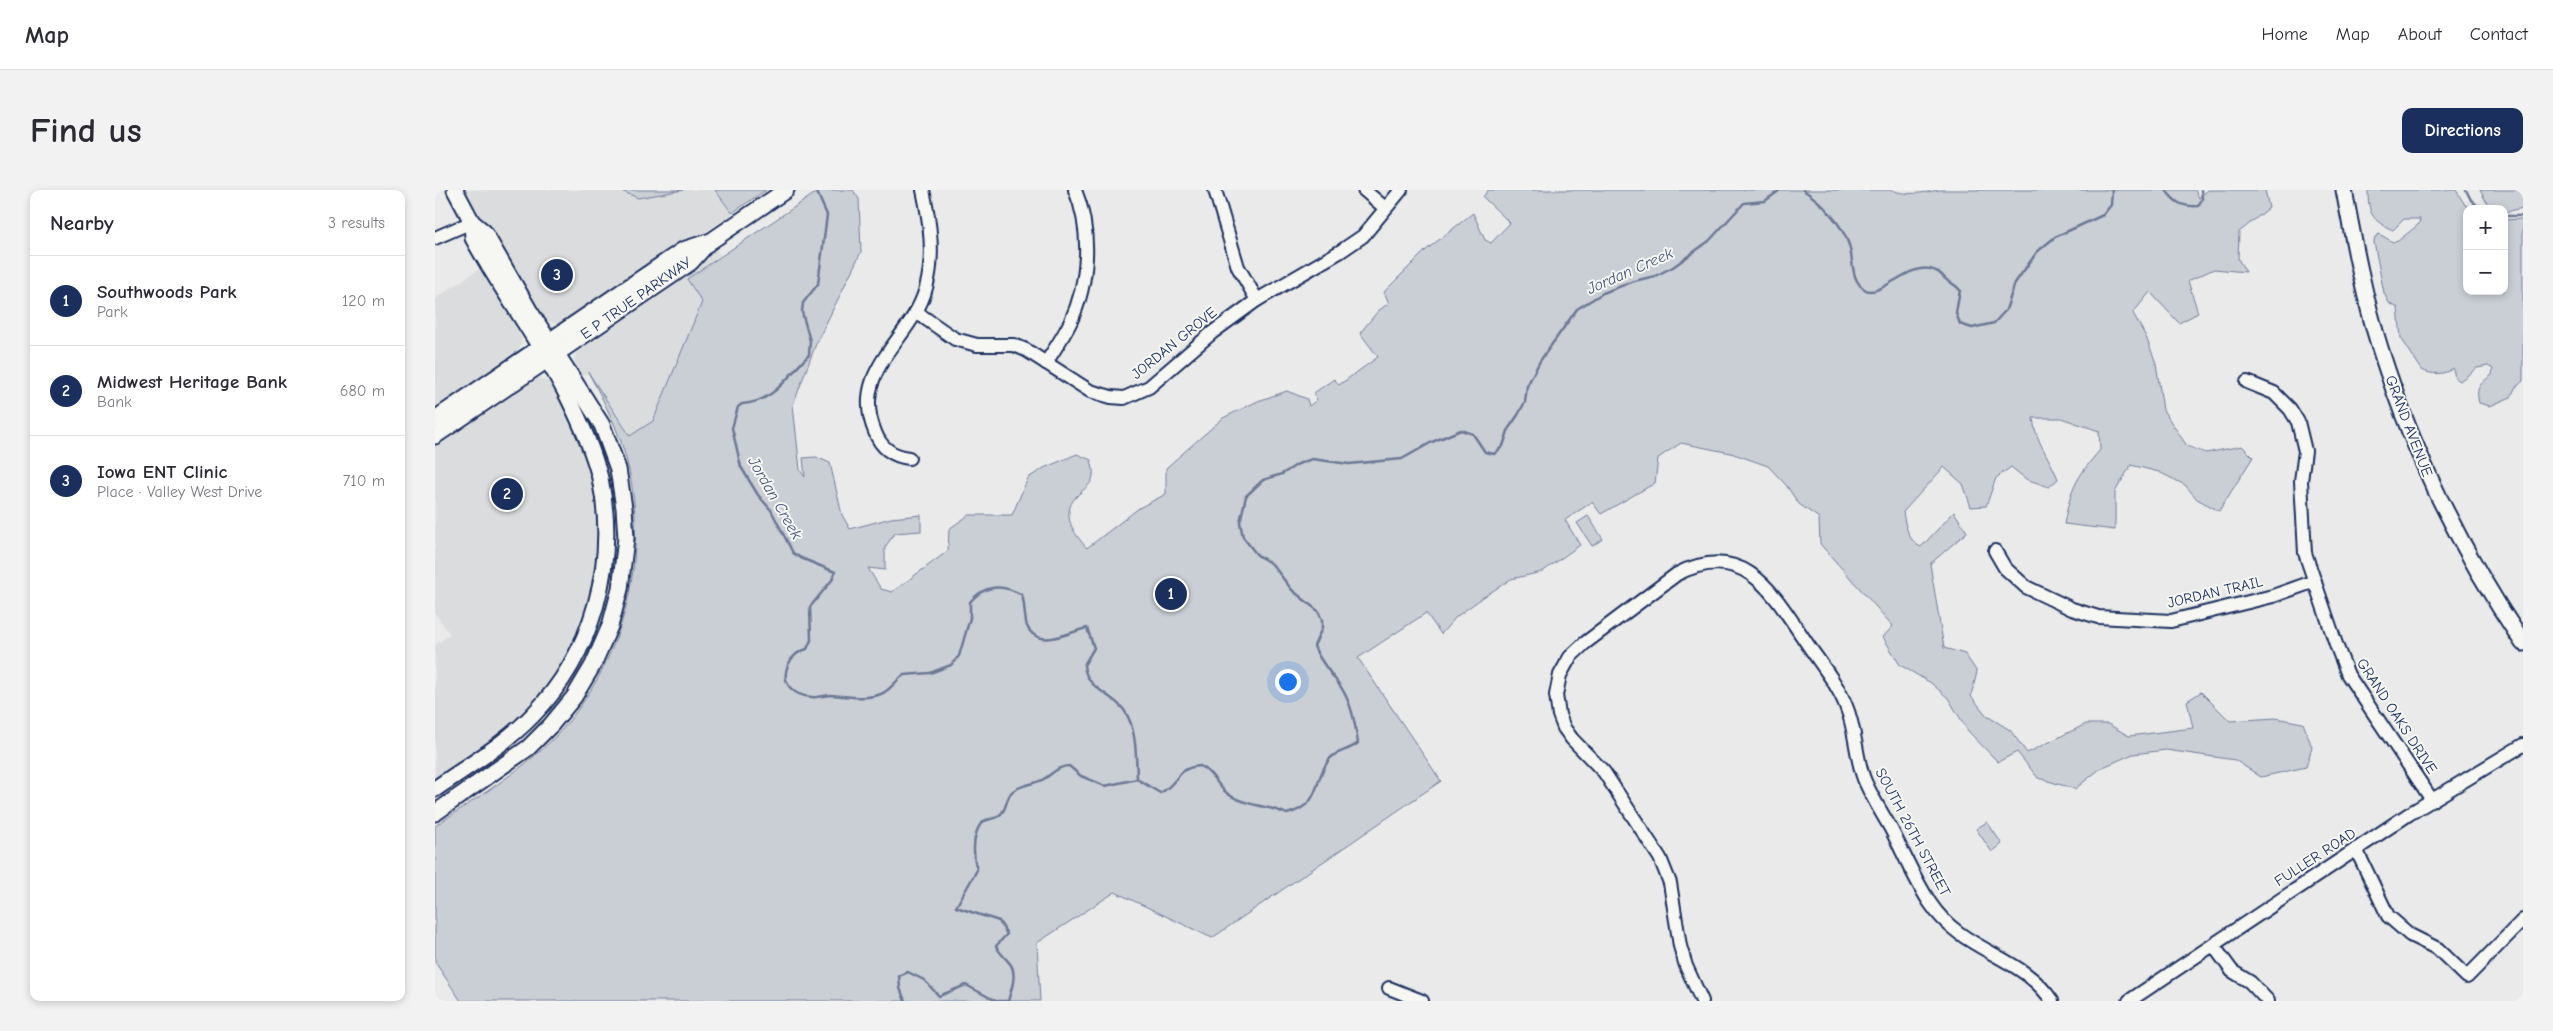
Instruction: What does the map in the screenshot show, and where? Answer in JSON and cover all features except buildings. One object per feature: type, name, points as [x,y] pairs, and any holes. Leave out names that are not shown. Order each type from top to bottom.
[{"type":"main road","points":[[435,813],[515,758],[551,725],[586,679],[600,652],[615,611],[623,574],[626,538],[625,508],[618,469],[602,426],[487,263],[473,238],[472,222],[455,190]]},
{"type":"main road","name":"E P TRUE PARKWAY","points":[[435,419],[680,270],[711,240],[786,190]]},
{"type":"main road","name":"GRAND AVENUE","points":[[2344,190],[2379,347],[2415,446],[2465,551],[2523,643]]},
{"type":"main road","points":[[435,789],[501,744],[540,708],[557,686],[576,655],[596,605],[605,549],[605,514],[599,477],[579,420],[548,350]]},
{"type":"main road","name":"E P TRUE PARKWAY","points":[[435,436],[548,350]]},
{"type":"street","points":[[909,458],[897,456],[880,444],[870,416],[869,393],[879,364],[916,312],[926,290],[931,261],[923,190]]},
{"type":"street","points":[[1046,363],[1070,323],[1083,284],[1085,230],[1075,190]]},
{"type":"street","points":[[1215,190],[1239,267],[1257,300]]},
{"type":"street","points":[[1364,190],[1385,208]]},
{"type":"street","name":"JORDAN GROVE","points":[[916,312],[955,339],[966,343],[1014,346],[1046,363],[1090,391],[1111,397],[1125,398],[1149,387],[1213,332],[1257,300],[1341,252],[1363,236],[1401,190]]},
{"type":"street","points":[[435,238],[472,222]]},
{"type":"street","name":"GRAND OAKS DRIVE","points":[[2247,382],[2274,393],[2285,403],[2301,429],[2305,451],[2301,481],[2305,553],[2346,670],[2432,800]]},
{"type":"street","name":"JORDAN TRAIL","points":[[1995,551],[2005,568],[2025,587],[2072,609],[2098,617],[2171,621],[2273,596],[2315,581]]},
{"type":"street","name":"SOUTH 26TH STREET","points":[[1703,1001],[1689,972],[1680,946],[1671,883],[1660,858],[1604,772],[1571,739],[1559,715],[1556,695],[1560,675],[1570,657],[1585,643],[1677,574],[1690,568],[1720,563],[1743,569],[1761,580],[1771,590],[1841,696],[1852,724],[1857,756],[1865,781],[1930,903],[1962,936],[2016,966],[2040,986],[2052,1001]]},
{"type":"street","name":"FULLER ROAD","points":[[2129,1001],[2356,849],[2523,745]]},
{"type":"street","points":[[2356,849],[2388,916],[2410,935],[2438,950],[2467,977],[2523,920]]},
{"type":"street","points":[[2213,945],[2232,971],[2250,982],[2268,1001]]},
{"type":"street","points":[[1389,988],[1422,1001]]},
{"type":"shaded area","points":[[466,190],[619,190],[638,198],[683,190],[715,190],[732,215],[564,323],[554,323],[544,320],[499,250]]},
{"type":"shaded area","points":[[619,190],[683,190],[638,198]]},
{"type":"shaded area","points":[[715,190],[766,190],[732,213]]},
{"type":"shaded area","points":[[820,190],[853,190],[859,199],[861,252],[816,344],[793,405],[800,470],[805,477],[803,458],[816,457],[830,463],[842,515],[850,529],[891,518],[921,515],[921,531],[895,533],[885,547],[885,570],[868,568],[881,589],[892,592],[948,551],[949,529],[969,515],[1012,515],[1028,478],[1044,468],[1077,454],[1091,460],[1092,479],[1089,485],[1071,503],[1069,510],[1071,524],[1087,548],[1139,508],[1166,494],[1166,468],[1223,418],[1258,401],[1287,391],[1307,399],[1309,406],[1317,400],[1314,393],[1334,379],[1339,385],[1378,357],[1360,333],[1378,311],[1389,303],[1384,292],[1426,250],[1473,213],[1485,240],[1491,243],[1510,223],[1483,197],[1488,190],[1892,190],[1921,193],[1938,190],[2195,190],[2199,198],[2208,190],[2265,190],[2269,208],[2239,232],[2238,259],[2246,272],[2214,269],[2188,281],[2198,313],[2179,323],[2150,292],[2133,313],[2146,337],[2156,363],[2163,410],[2187,446],[2206,453],[2242,446],[2253,457],[2219,511],[2197,499],[2185,485],[2159,472],[2131,465],[2115,492],[2115,530],[2064,524],[2072,492],[2085,468],[2100,450],[2099,431],[2061,418],[2033,418],[2040,442],[2058,479],[2049,487],[2026,479],[2011,467],[1996,478],[1986,506],[1971,507],[1963,484],[1944,467],[1903,512],[1910,537],[1921,547],[1954,512],[1967,532],[1930,564],[1944,648],[1965,654],[1977,672],[1971,696],[1987,716],[2010,730],[2027,753],[2086,724],[2108,724],[2129,736],[2193,728],[2187,701],[2201,692],[2230,721],[2275,718],[2303,723],[2312,747],[2306,767],[2261,777],[2235,760],[2166,750],[2133,754],[2101,768],[2075,789],[2038,778],[2017,752],[1998,762],[1968,731],[1948,698],[1931,683],[1900,665],[1883,637],[1893,626],[1820,544],[1819,518],[1799,504],[1786,485],[1768,466],[1731,453],[1681,443],[1658,458],[1655,483],[1601,514],[1592,502],[1565,520],[1580,545],[1542,572],[1511,579],[1456,617],[1441,634],[1426,613],[1358,658],[1441,781],[1212,938],[1115,892],[1037,943],[1040,1001],[461,1001],[435,962],[435,826],[513,773],[556,736],[579,707],[599,676],[614,643],[626,608],[633,572],[634,498],[627,462],[620,439],[588,372],[630,436],[653,421],[702,302],[687,279]]},
{"type":"shaded area","points":[[2368,190],[2456,190],[2465,205],[2463,205],[2463,295],[2508,295],[2508,220],[2523,219],[2523,381],[2515,388],[2511,397],[2490,406],[2479,403],[2478,389],[2492,375],[2493,369],[2488,366],[2477,368],[2460,381],[2455,378],[2453,368],[2438,374],[2422,370],[2401,338],[2398,308],[2389,303],[2384,293],[2374,242],[2375,237],[2379,234],[2393,242],[2398,241],[2419,224],[2420,219],[2404,219],[2393,230],[2376,219],[2369,205]]},
{"type":"shaded area","points":[[2480,190],[2523,190],[2523,208],[2508,211],[2508,205],[2488,205]]},
{"type":"shaded area","points":[[716,249],[720,255],[687,279],[702,302],[653,421],[631,436],[588,373],[580,378],[574,362],[576,351],[579,346]]},
{"type":"shaded area","points":[[482,267],[518,329],[521,338],[520,347],[516,356],[435,413],[435,299]]},
{"type":"shaded area","points":[[539,378],[554,384],[581,435],[599,504],[599,570],[575,647],[530,713],[435,784],[435,645],[450,634],[435,613],[435,442],[530,379]]},
{"type":"shaded area","points":[[1588,516],[1603,539],[1592,546],[1577,523]]},
{"type":"shaded area","points":[[1987,822],[2002,844],[1992,852],[1976,829]]},
{"type":"waterway","name":"Jordan Creek","points":[[816,190],[827,215],[818,284],[803,303],[802,312],[810,341],[809,355],[780,387],[772,393],[738,407],[732,428],[741,467],[758,495],[771,510],[793,553],[835,572],[832,580],[810,607],[811,640],[807,649],[796,654],[788,665],[786,672],[787,683],[794,691],[805,696],[869,697],[884,693],[904,675],[930,673],[951,665],[959,656],[970,618],[970,602],[988,589],[1008,589],[1022,595],[1027,626],[1032,633],[1039,637],[1055,638],[1087,628],[1094,648],[1084,665],[1086,673],[1089,680],[1119,704],[1128,717],[1134,734],[1137,779]]},
{"type":"waterway","name":"Jordan Creek","points":[[1137,779],[1160,793],[1166,790],[1186,770],[1200,766],[1209,773],[1226,793],[1238,800],[1287,814],[1298,810],[1311,799],[1328,761],[1338,753],[1358,743],[1354,719],[1346,697],[1321,661],[1314,646],[1322,628],[1322,620],[1318,611],[1292,590],[1272,564],[1257,555],[1243,537],[1240,522],[1246,496],[1263,480],[1282,474],[1298,464],[1312,459],[1349,464],[1402,459],[1432,442],[1461,430],[1473,434],[1485,452],[1494,454],[1503,446],[1509,428],[1525,402],[1527,386],[1540,361],[1577,309],[1603,293],[1634,281],[1655,276],[1673,267],[1709,241],[1744,203],[1765,201],[1780,190]]},
{"type":"waterway","name":"Jordan Creek","points":[[1803,190],[1824,207],[1842,229],[1851,251],[1853,270],[1861,286],[1866,290],[1872,291],[1880,289],[1907,273],[1927,268],[1936,271],[1960,290],[1956,313],[1960,324],[1972,328],[1994,323],[2006,310],[2015,283],[2037,252],[2055,237],[2103,215],[2111,205],[2112,190]]},
{"type":"waterway","name":"Jordan Creek","points":[[2166,190],[2179,203],[2192,206],[2198,206],[2202,199],[2201,190]]},
{"type":"waterway","name":"Jordan Creek","points":[[2466,190],[2471,200],[2477,205]]},
{"type":"waterway","name":"Jordan Creek","points":[[2508,216],[2523,216]]},
{"type":"waterway","points":[[998,1001],[1008,1001],[1013,983],[1013,969],[996,946],[1007,934],[999,921],[956,907],[977,870],[974,847],[977,830],[980,825],[983,821],[995,818],[1001,814],[1010,794],[1016,789],[1042,780],[1065,766],[1069,766],[1081,776],[1105,786],[1137,779]]},
{"type":"waterway","points":[[905,1001],[900,988],[899,976],[908,972],[924,980],[939,996],[966,985],[996,1001]]},
{"type":"place","name":"Iowa ENT Clinic","points":[[557,275]]},
{"type":"place","name":"Midwest Heritage Bank","points":[[507,494]]},
{"type":"place","name":"Southwoods Park","points":[[1171,594]]}]
